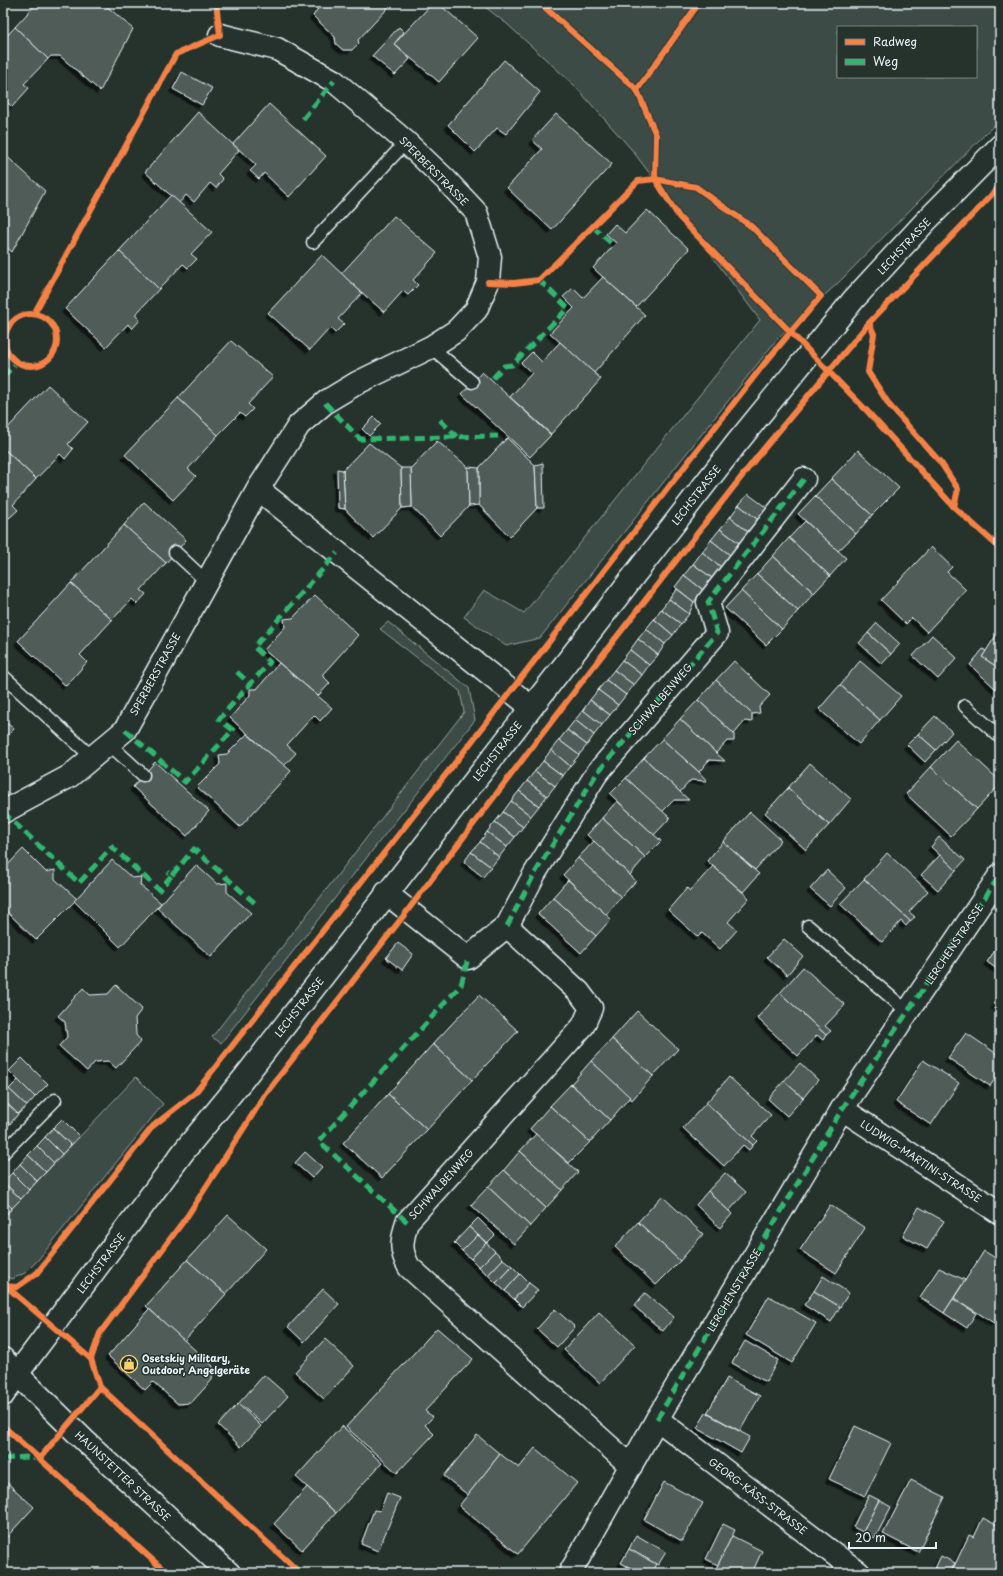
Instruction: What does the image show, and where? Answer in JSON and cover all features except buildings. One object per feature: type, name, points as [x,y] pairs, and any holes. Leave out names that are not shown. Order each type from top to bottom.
[{"type":"street","name":"SPERBERSTRASSE","points":[[3,812],[70,776],[125,730],[258,489],[299,425],[327,401],[368,377],[431,346],[456,331],[476,310],[488,282],[490,258],[476,212],[445,179],[406,142],[334,81],[277,49],[220,35]]},
{"type":"street","name":"LECHSTRASSE","points":[[3,1395],[10,1367],[244,1078],[386,893],[736,444],[854,299],[926,221],[1000,146]]},
{"type":"street","name":"SCHWALBENWEG","points":[[386,893],[468,958],[507,926],[535,873],[597,773],[717,633],[708,602],[804,479]]},
{"type":"street","points":[[258,489],[531,707]]},
{"type":"street","name":"LERCHENSTRASSE","points":[[570,1573],[657,1419],[842,1109],[1000,875]]},
{"type":"street","name":"SCHWALBENWEG","points":[[507,926],[579,992],[591,1008],[583,1026],[407,1222],[402,1239],[402,1255],[409,1267],[631,1466]]},
{"type":"street","name":"LUDWIG-MARTINI-STRASSE","points":[[842,1109],[1000,1213]]},
{"type":"street","name":"HAUNSTETTER STRASSE","points":[[10,1367],[84,1440],[230,1573]]},
{"type":"street","name":"GEORG-KÄSS-STRASSE","points":[[657,1419],[859,1573]]},
{"type":"lane","points":[[313,242],[406,142]]},
{"type":"lane","points":[[431,346],[472,382]]},
{"type":"lane","points":[[175,552],[207,582]]},
{"type":"lane","points":[[3,676],[92,757]]},
{"type":"lane","points":[[965,706],[1000,737]]},
{"type":"lane","points":[[108,743],[143,776]]},
{"type":"lane","points":[[808,926],[908,1012]]},
{"type":"lane","points":[[3,1153],[55,1100]]},
{"type":"shaded area","points":[[480,3],[1000,3],[1000,119],[838,283],[778,338],[540,638],[506,646],[464,617],[484,590],[524,613],[760,320],[632,150],[574,85],[507,24]]},
{"type":"shaded area","points":[[388,622],[469,688],[475,720],[221,1043],[212,1037],[464,712],[460,691],[380,629]]},
{"type":"shaded area","points":[[136,1077],[163,1104],[38,1260],[25,1273],[12,1279],[3,1275],[3,1218]]},
{"type":"marked path","points":[[303,119],[334,81]]},
{"type":"marked path","points":[[592,226],[611,243]]},
{"type":"marked path","points":[[493,378],[504,366],[512,365],[568,308],[539,280]]},
{"type":"marked path","points":[[3,377],[17,362]]},
{"type":"marked path","points":[[325,403],[360,439],[498,436]]},
{"type":"marked path","points":[[440,420],[457,437]]},
{"type":"marked path","points":[[507,926],[535,873],[597,773],[717,633],[708,602],[804,479]]},
{"type":"marked path","points":[[125,730],[185,782],[233,730],[219,719],[270,662],[254,647],[337,553]]},
{"type":"marked path","points":[[237,672],[250,684]]},
{"type":"marked path","points":[[3,812],[79,883],[112,847],[159,890],[172,875],[168,872]]},
{"type":"marked path","points":[[172,875],[194,849],[256,904]]},
{"type":"marked path","points":[[657,1419],[842,1109],[1000,875]]},
{"type":"marked path","points":[[407,1222],[319,1141],[461,985],[468,958]]},
{"type":"marked path","points":[[3,1459],[25,1457],[39,1459]]},
{"type":"cycle path","points":[[34,314],[176,54],[220,35],[216,3]]},
{"type":"cycle path","points":[[540,3],[637,90]]},
{"type":"cycle path","points":[[699,3],[637,90],[656,135],[655,179],[679,217],[868,412],[954,507],[1000,548]]},
{"type":"cycle path","points":[[3,1286],[17,1287],[37,1273],[153,1126],[195,1093],[473,740],[764,364],[821,296],[752,227],[696,187],[655,179],[638,181],[539,280],[514,283],[488,282]]},
{"type":"cycle path","points":[[91,1359],[100,1333],[188,1215],[267,1092],[590,671],[757,457],[869,323],[1000,186]]},
{"type":"cycle path","points":[[31,314],[41,316],[49,322],[55,330],[57,340],[55,350],[49,358],[41,364],[31,366],[21,364],[13,358],[7,350],[5,340],[7,330],[13,322],[21,316],[31,314]]},
{"type":"cycle path","points":[[869,323],[874,334],[868,372],[890,406],[941,463],[958,489],[954,507]]},
{"type":"cycle path","points":[[7,1287],[91,1359],[100,1387],[300,1573]]},
{"type":"cycle path","points":[[39,1459],[100,1387]]},
{"type":"cycle path","points":[[3,1426],[167,1573]]},
{"type":"place","name":"Osetskiy Military, Outdoor, Angelgeräte","points":[[129,1364]]}]
